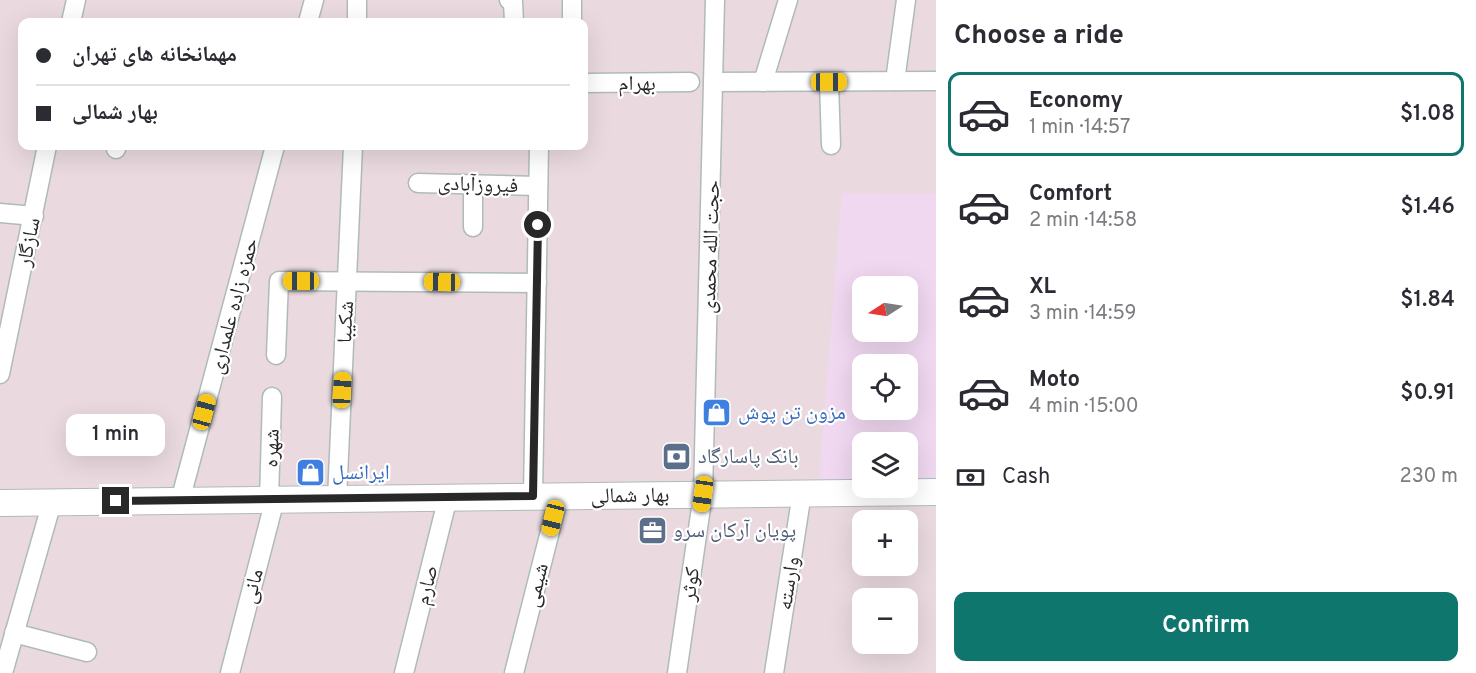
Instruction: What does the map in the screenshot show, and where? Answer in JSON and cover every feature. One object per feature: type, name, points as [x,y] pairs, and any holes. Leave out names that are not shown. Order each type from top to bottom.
[{"type":"main road","name":"بهار شمالی","points":[[0,503],[936,492]]},
{"type":"street","points":[[72,18],[76,0]]},
{"type":"street","points":[[357,0],[357,18]]},
{"type":"street","points":[[509,0],[513,2],[515,8],[514,18]]},
{"type":"street","points":[[572,0],[572,18]]},
{"type":"street","name":"حجت الله محمدی","points":[[703,494],[715,82],[715,0]]},
{"type":"street","points":[[763,82],[788,0]]},
{"type":"street","points":[[895,81],[906,0]]},
{"type":"street","points":[[309,18],[311,1]]},
{"type":"street","points":[[715,82],[936,81]]},
{"type":"street","name":"بهرام","points":[[588,83],[690,82]]},
{"type":"street","points":[[829,82],[831,145]]},
{"type":"street","name":"سازگار","points":[[0,374],[46,150]]},
{"type":"street","name":"حمزه زاده علمداری","points":[[180,501],[274,150]]},
{"type":"street","name":"شکیبا","points":[[337,499],[353,150]]},
{"type":"street","name":"شیمی","points":[[514,673],[546,496],[537,283],[539,150]]},
{"type":"street","name":"فیروزآبادی","points":[[417,183],[538,186]]},
{"type":"street","points":[[472,227],[473,184]]},
{"type":"street","points":[[0,213],[34,216]]},
{"type":"street","points":[[276,355],[279,281],[537,283]]},
{"type":"street","name":"شهره","points":[[272,397],[272,500]]},
{"type":"street","name":"وارسته","points":[[774,673],[802,493]]},
{"type":"street","name":"کوثر","points":[[677,673],[703,494]]},
{"type":"street","name":"صارم","points":[[404,673],[448,497]]},
{"type":"street","name":"مانی","points":[[230,673],[272,500]]},
{"type":"street","points":[[3,673],[52,502]]},
{"type":"street","points":[[14,633],[87,652]]},
{"type":"shaded area","points":[[842,193],[936,194],[936,478],[918,479],[918,432],[852,432],[852,480],[819,481]]},
{"type":"place","name":"مزون تن پوش","points":[[717,412]]},
{"type":"place","name":"بانک پاسارگاد","points":[[677,456]]},
{"type":"place","name":"ایرانسل","points":[[311,472]]},
{"type":"place","name":"پویان آرکان سرو","points":[[652,530]]},
{"type":"route","points":[[116,501],[533,496],[538,225]]}]
